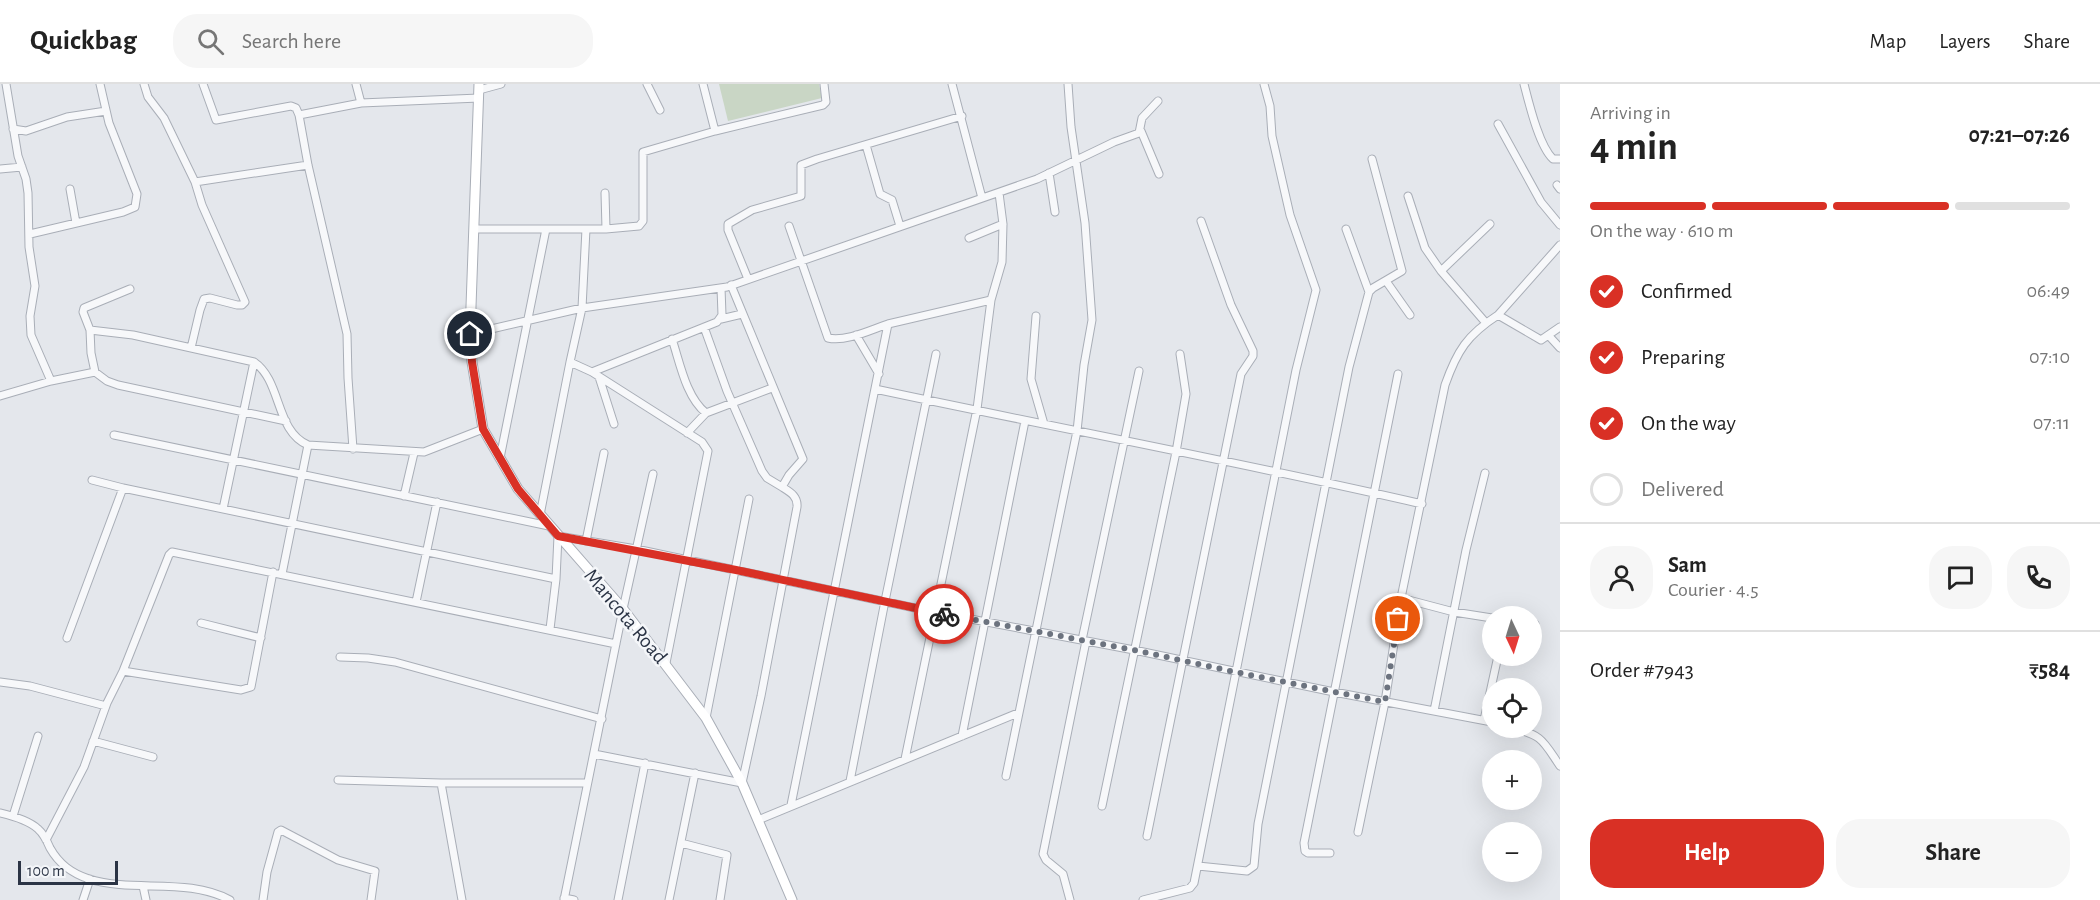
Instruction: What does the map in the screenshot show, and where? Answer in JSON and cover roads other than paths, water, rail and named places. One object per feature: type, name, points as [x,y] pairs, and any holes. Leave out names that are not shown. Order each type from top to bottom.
[{"type":"main road","name":"Mancota Road","points":[[479,91],[470,334],[472,362],[483,429],[518,489],[623,609],[706,718],[742,783],[792,900]]},
{"type":"street","points":[[6,84],[13,129],[27,186],[29,247],[35,286],[30,316],[31,335],[51,381]]},
{"type":"street","points":[[30,234],[123,212],[135,207],[137,194],[106,111],[100,84]]},
{"type":"street","points":[[144,84],[148,97],[164,118],[195,182],[202,206],[245,304],[237,305],[206,298],[200,309],[191,348]]},
{"type":"street","points":[[202,84],[216,120],[291,106],[296,108],[299,115],[308,165],[347,334],[353,449]]},
{"type":"street","points":[[356,84],[361,102]]},
{"type":"street","points":[[299,115],[361,102],[479,91],[501,84]]},
{"type":"street","points":[[647,84],[660,110]]},
{"type":"street","points":[[703,84],[715,131]]},
{"type":"street","points":[[474,229],[636,227],[643,223],[643,152],[715,131],[823,105],[827,99],[824,84]]},
{"type":"street","points":[[952,84],[982,198]]},
{"type":"street","points":[[1006,776],[1077,431],[1084,365],[1092,320],[1087,246],[1071,127],[1068,84]]},
{"type":"street","points":[[1143,900],[1192,887],[1194,884],[1296,370],[1316,290],[1290,215],[1272,136],[1270,106],[1264,84]]},
{"type":"street","points":[[1524,84],[1533,119],[1548,153],[1553,159],[1560,159]]},
{"type":"street","points":[[1158,101],[1142,118],[1140,131],[1159,174]]},
{"type":"street","points":[[13,129],[26,131],[67,117],[106,111]]},
{"type":"street","points":[[748,279],[728,230],[728,224],[752,210],[801,196],[800,168],[803,163],[962,116]]},
{"type":"street","points":[[1498,124],[1541,202],[1560,225]]},
{"type":"street","points":[[470,334],[582,308],[731,285],[999,193],[1077,161],[1140,131]]},
{"type":"street","points":[[867,145],[880,194],[892,200],[900,226]]},
{"type":"street","points":[[1198,866],[1247,871],[1253,869],[1258,824],[1285,682],[1349,367],[1370,292],[1373,288],[1400,274],[1402,267],[1372,159]]},
{"type":"street","points":[[195,182],[308,165]]},
{"type":"street","points":[[0,169],[22,167]]},
{"type":"street","points":[[1049,173],[1055,212]]},
{"type":"street","points":[[70,189],[76,223]]},
{"type":"street","points":[[605,193],[606,229]]},
{"type":"street","points":[[905,759],[976,410],[991,300],[1002,262],[1003,224],[999,193]]},
{"type":"street","points":[[1408,196],[1425,248],[1441,271],[1486,323]]},
{"type":"street","points":[[1147,836],[1241,374],[1253,356],[1253,351],[1231,305],[1201,221]]},
{"type":"street","points":[[969,238],[1003,224]]},
{"type":"street","points":[[1441,271],[1490,224]]},
{"type":"street","points":[[789,226],[828,338],[856,335],[888,324],[991,300]]},
{"type":"street","points":[[500,458],[546,229]]},
{"type":"street","points":[[540,515],[582,308],[586,229]]},
{"type":"street","points":[[1346,229],[1370,292]]},
{"type":"street","points":[[1358,832],[1385,702],[1401,598],[1445,385],[1459,351],[1486,323],[1498,315],[1560,245]]},
{"type":"street","points":[[1386,281],[1410,315]]},
{"type":"street","points":[[731,285],[803,459],[782,487]]},
{"type":"street","points":[[721,288],[721,319]]},
{"type":"street","points":[[130,289],[84,308],[83,312],[90,330],[95,372],[107,381],[118,385],[286,421]]},
{"type":"street","points":[[592,372],[721,319],[742,314]]},
{"type":"street","points":[[1498,315],[1537,340],[1545,339],[1560,327]]},
{"type":"street","points":[[1036,316],[1030,379],[1044,424]]},
{"type":"street","points":[[791,805],[836,591],[854,487],[888,324]]},
{"type":"street","points":[[594,754],[742,783],[798,504],[794,495],[767,478],[762,471],[732,405],[704,327]]},
{"type":"street","points":[[90,330],[133,335],[254,362],[262,369],[286,421],[299,441],[308,445],[414,453],[434,450],[483,429]]},
{"type":"street","points":[[856,335],[879,374]]},
{"type":"street","points":[[1549,336],[1560,348]]},
{"type":"street","points":[[672,339],[689,389],[706,413]]},
{"type":"street","points":[[850,781],[936,354]]},
{"type":"street","points":[[1102,806],[1176,452],[1186,394],[1180,354]]},
{"type":"street","points":[[223,509],[254,362]]},
{"type":"street","points":[[570,362],[592,372],[702,442],[708,452],[666,663]]},
{"type":"street","points":[[1070,900],[1063,874],[1046,860],[1043,854],[1139,371]]},
{"type":"street","points":[[0,396],[51,381],[95,372]]},
{"type":"street","points":[[1330,853],[1308,853],[1305,851],[1304,843],[1398,374]]},
{"type":"street","points":[[599,377],[614,424]]},
{"type":"street","points":[[687,433],[706,413],[772,388]]},
{"type":"street","points":[[876,389],[1422,504]]},
{"type":"street","points":[[962,736],[983,621],[1025,421]]},
{"type":"street","points":[[114,435],[549,526]]},
{"type":"street","points":[[282,574],[308,445]]},
{"type":"street","points":[[404,496],[414,453]]},
{"type":"street","points":[[586,541],[604,453]]},
{"type":"street","points":[[1434,711],[1485,472]]},
{"type":"street","points":[[574,900],[564,899],[653,474]]},
{"type":"street","points":[[92,480],[556,579]]},
{"type":"street","points":[[67,638],[123,488]]},
{"type":"street","points":[[706,718],[749,499]]},
{"type":"street","points":[[416,602],[437,502]]},
{"type":"street","points":[[550,629],[558,536],[636,549],[934,612],[1035,630],[1334,692],[1482,720]]},
{"type":"street","points":[[46,840],[78,782],[106,706],[123,671],[136,634],[172,552],[616,644]]},
{"type":"street","points":[[123,671],[246,690],[253,682],[273,572]]},
{"type":"street","points":[[1401,598],[1454,612],[1482,616]]},
{"type":"street","points":[[201,623],[261,638]]},
{"type":"street","points":[[340,657],[394,662],[602,719]]},
{"type":"street","points":[[0,682],[30,686],[106,706]]},
{"type":"street","points":[[758,820],[1018,713]]},
{"type":"street","points":[[14,816],[38,736]]},
{"type":"street","points":[[1541,738],[1560,766]]},
{"type":"street","points":[[93,741],[153,758]]},
{"type":"street","points":[[618,900],[645,763]]},
{"type":"street","points":[[669,900],[695,772]]},
{"type":"street","points":[[339,780],[587,783]]},
{"type":"street","points":[[441,783],[462,900]]},
{"type":"street","points":[[0,813],[14,816],[39,829],[56,858],[64,866],[90,879],[201,891],[230,900]]},
{"type":"street","points":[[263,900],[267,872],[278,832],[281,830],[338,860],[375,871],[371,900]]},
{"type":"street","points":[[681,843],[727,855],[720,900]]},
{"type":"street","points":[[83,900],[90,879]]},
{"type":"street","points":[[143,886],[146,900]]}]
